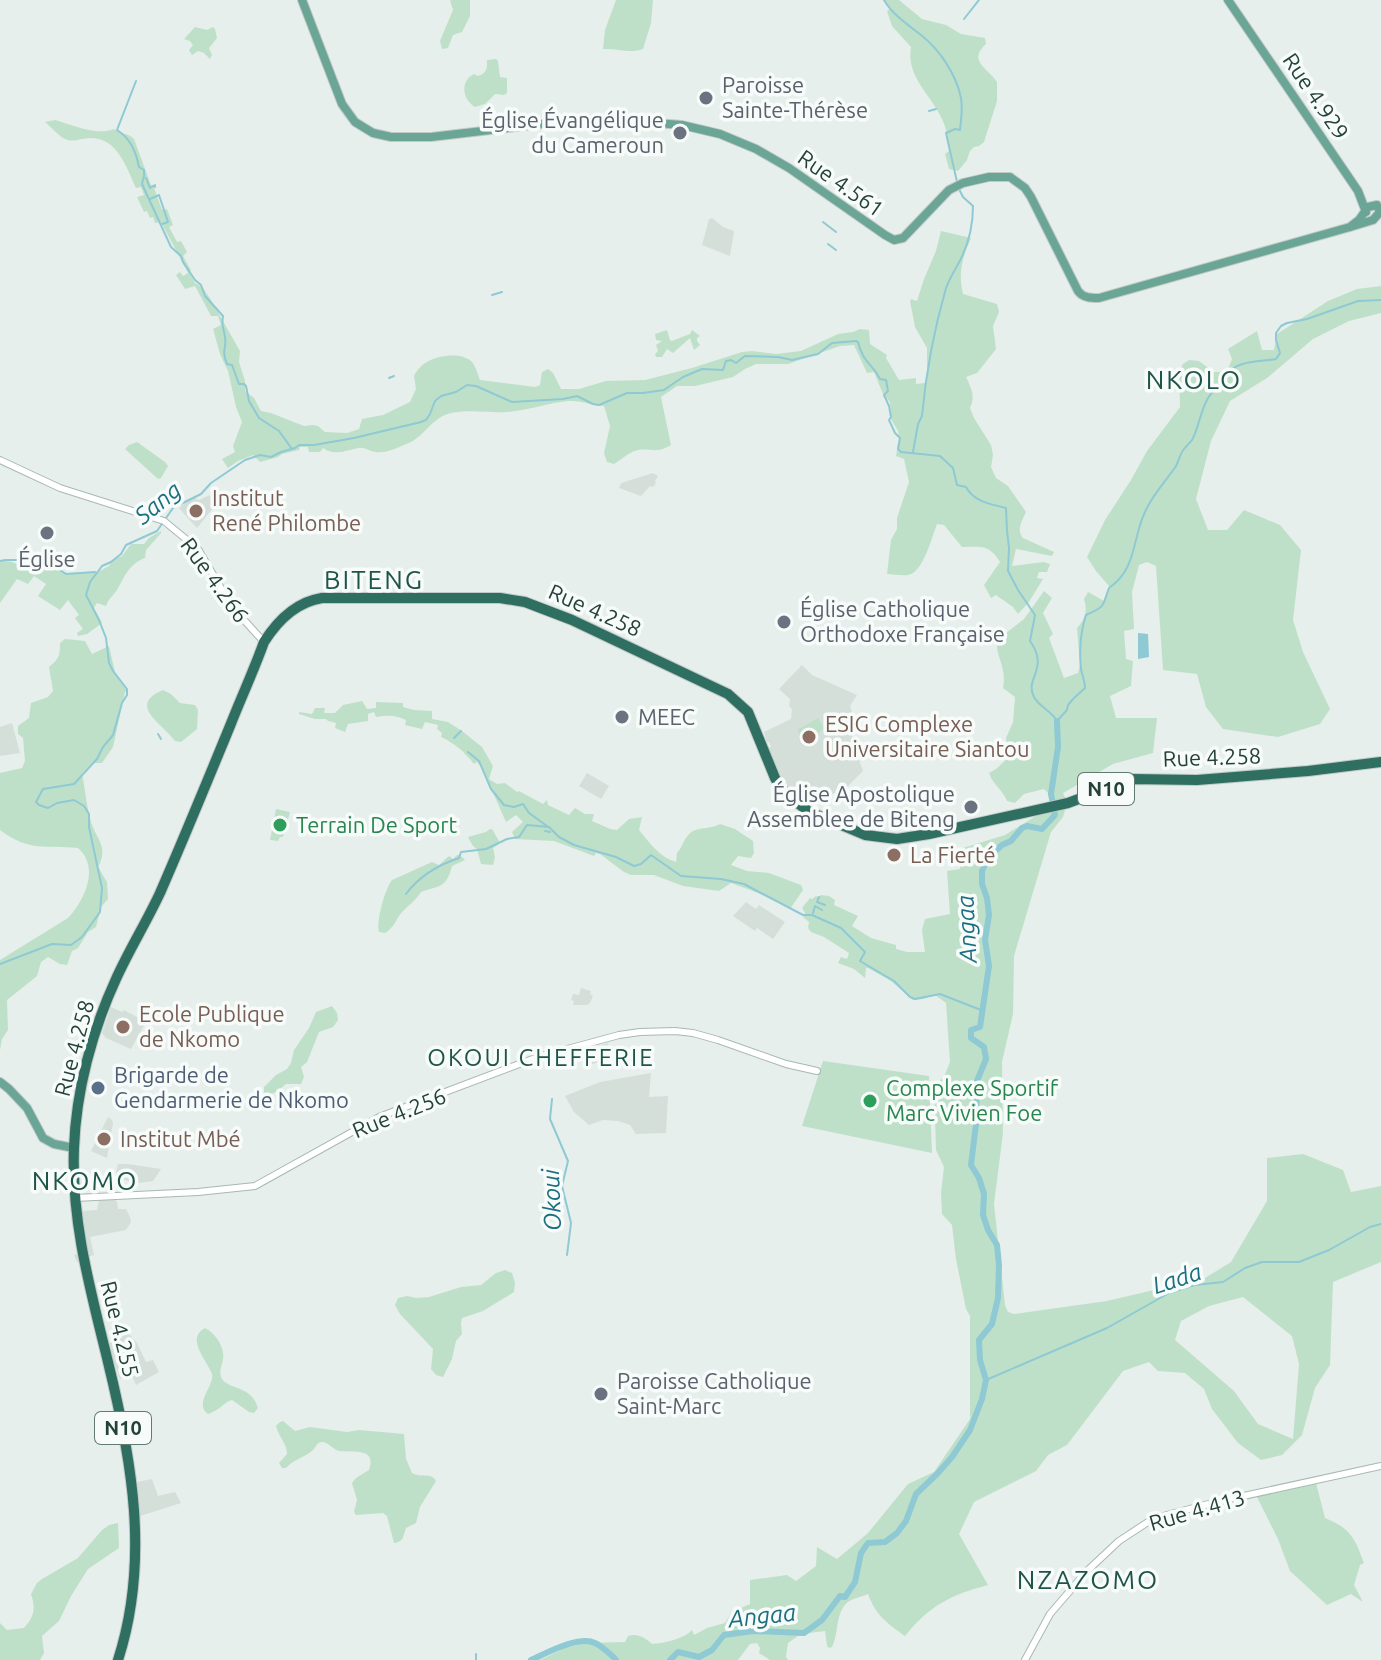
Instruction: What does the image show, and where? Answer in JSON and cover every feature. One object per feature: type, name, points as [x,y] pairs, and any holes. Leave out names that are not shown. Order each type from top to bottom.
[{"type":"highway","name":"Rue 4.258","points":[[74,1148],[84,1076],[103,1010],[159,894],[260,654],[260,638],[271,632],[283,617],[308,601],[322,598],[500,598],[533,604],[732,696],[748,712],[775,778],[791,798],[824,819],[865,835],[883,838],[912,838],[1068,803],[1132,779],[1197,780],[1381,762]]},
{"type":"highway","name":"Rue 4.255","points":[[74,1148],[75,1198],[86,1277],[124,1433],[133,1484],[135,1572],[131,1607],[118,1660]]},
{"type":"main road","name":"Rue 4.561","points":[[302,0],[342,104],[355,122],[373,133],[419,138],[601,119],[682,125],[720,134],[756,149],[894,240],[903,238],[954,187],[989,177],[1010,177],[1031,197],[1078,291],[1088,297],[1099,298],[1182,276],[1350,227],[1373,215]]},
{"type":"main road","name":"Rue 4.929","points":[[1230,0],[1257,34],[1353,179],[1367,197],[1379,206]]},
{"type":"main road","name":"Rue 4.929","points":[[1230,0],[1373,215]]},
{"type":"main road","points":[[1373,215],[1380,212],[1379,206]]},
{"type":"main road","points":[[0,1082],[27,1108],[43,1138],[62,1147],[74,1148]]},
{"type":"street","name":"Rue 4.266","points":[[0,460],[60,488],[164,521],[198,549],[225,595],[260,638]]},
{"type":"street","name":"Rue 4.256","points":[[75,1198],[255,1186],[379,1117],[538,1057],[619,1035],[675,1031],[693,1033],[817,1071]]},
{"type":"street","name":"Rue 4.413","points":[[1025,1660],[1043,1624],[1078,1581],[1119,1541],[1148,1522],[1219,1501],[1381,1466]]},
{"type":"shaded area","points":[[709,219],[734,231],[730,256],[702,245]]},
{"type":"shaded area","points":[[653,473],[658,476],[656,483],[641,496],[619,488],[621,483]]},
{"type":"shaded area","name":"Institut René Philombe","points":[[210,495],[217,503],[197,528],[179,508],[193,497],[199,500]]},
{"type":"shaded area","name":"ESIG Complexe Universitaire Siantou","points":[[802,665],[812,675],[857,695],[850,706],[855,721],[852,740],[863,771],[846,788],[807,805],[785,783],[774,764],[764,732],[791,719],[790,699],[779,689]]},
{"type":"shaded area","points":[[12,723],[20,753],[0,756],[0,727]]},
{"type":"shaded area","points":[[587,773],[609,786],[601,799],[579,786]]},
{"type":"shaded area","points":[[746,902],[756,909],[759,905],[785,922],[773,939],[733,916]]},
{"type":"shaded area","points":[[581,988],[591,991],[593,996],[590,1003],[573,1005],[573,994],[579,995]]},
{"type":"shaded area","name":"Ecole Publique de Nkomo","points":[[111,1007],[146,1022],[131,1049],[106,1038],[102,1033]]},
{"type":"shaded area","points":[[608,1043],[612,1059],[592,1064],[588,1049]]},
{"type":"shaded area","points":[[651,1073],[649,1097],[668,1096],[666,1133],[636,1134],[630,1125],[618,1121],[603,1120],[589,1125],[574,1112],[565,1096],[600,1082]]},
{"type":"shaded area","name":"Institut Mbé","points":[[108,1117],[113,1123],[107,1158],[91,1151]]},
{"type":"shaded area","points":[[118,1164],[161,1169],[153,1181],[139,1183],[115,1178]]},
{"type":"shaded area","points":[[114,1199],[118,1209],[126,1209],[131,1222],[126,1230],[90,1237],[94,1255],[77,1262],[74,1255],[86,1251],[82,1211],[97,1210],[99,1200]]},
{"type":"shaded area","points":[[124,1332],[137,1343],[146,1362],[153,1360],[159,1372],[136,1385],[131,1374],[120,1379],[108,1345]]},
{"type":"shaded area","points":[[152,1479],[158,1496],[175,1492],[181,1503],[140,1516],[137,1482]]},
{"type":"green space","points":[[450,0],[470,0],[470,16],[462,32],[453,35],[448,48],[442,49],[440,41],[453,10]]},
{"type":"green space","points":[[616,0],[653,0],[651,23],[643,49],[603,49],[605,30]]},
{"type":"green space","points":[[884,0],[899,0],[922,19],[946,25],[961,34],[985,38],[986,44],[978,55],[981,64],[997,82],[997,101],[984,142],[970,151],[958,171],[949,169],[944,124],[915,75],[910,57],[911,47],[892,26],[887,11],[891,8]]},
{"type":"green space","points":[[195,27],[215,29],[217,38],[209,48],[210,59],[198,51],[192,55],[189,50],[193,45],[184,39]]},
{"type":"green space","points":[[496,59],[500,77],[507,78],[507,93],[495,94],[485,104],[475,107],[465,95],[466,81],[474,74],[478,76],[485,72],[487,60]]},
{"type":"green space","points":[[55,120],[92,131],[114,129],[134,139],[162,210],[167,209],[173,225],[169,227],[187,252],[183,256],[191,270],[189,272],[211,300],[240,351],[245,391],[254,398],[261,411],[304,426],[318,426],[325,432],[347,433],[359,429],[362,419],[383,415],[410,402],[416,389],[414,376],[419,368],[444,356],[468,359],[480,380],[535,387],[540,385],[542,372],[548,369],[561,389],[579,389],[606,381],[645,380],[742,352],[776,354],[801,351],[838,334],[860,329],[869,330],[870,344],[887,355],[899,380],[916,378],[916,384],[925,383],[927,348],[915,327],[910,301],[917,301],[941,231],[971,238],[962,266],[963,294],[997,304],[999,312],[993,326],[996,349],[977,373],[966,377],[973,396],[970,408],[991,445],[991,467],[996,478],[1008,486],[1026,512],[1020,525],[1021,535],[1054,552],[1052,556],[1016,549],[1012,566],[1044,562],[1050,564],[1047,572],[1039,572],[1037,578],[1043,579],[1018,614],[996,595],[991,598],[984,585],[1000,562],[996,556],[984,548],[962,547],[944,525],[937,524],[926,554],[913,573],[887,574],[891,540],[897,529],[897,518],[909,482],[904,459],[896,456],[899,438],[891,419],[890,402],[883,394],[874,372],[867,373],[854,345],[840,346],[788,364],[756,364],[733,377],[695,386],[677,386],[661,397],[671,445],[658,450],[635,451],[614,464],[607,462],[604,453],[610,426],[604,406],[573,401],[514,411],[451,413],[439,418],[411,442],[384,452],[361,448],[335,452],[323,448],[320,452],[309,452],[308,447],[300,447],[299,450],[260,462],[253,455],[228,468],[222,459],[235,452],[233,446],[242,422],[213,329],[221,325],[218,316],[211,316],[195,286],[185,289],[176,275],[188,273],[161,222],[155,223],[147,211],[144,212],[137,197],[144,195],[141,187],[136,188],[120,155],[100,139],[65,139],[45,122]]},
{"type":"green space","points":[[1381,286],[1381,313],[1349,321],[1313,339],[1267,378],[1230,401],[1211,441],[1196,499],[1208,530],[1227,530],[1244,510],[1280,525],[1301,550],[1293,620],[1303,652],[1330,709],[1320,724],[1278,737],[1223,729],[1206,707],[1197,674],[1163,670],[1156,566],[1147,562],[1139,565],[1132,592],[1134,629],[1124,631],[1126,659],[1133,661],[1131,686],[1110,696],[1116,718],[1157,718],[1153,753],[1113,764],[1063,793],[1066,800],[1051,803],[1044,789],[1024,794],[1015,803],[1007,801],[989,773],[1009,757],[1006,738],[1013,722],[1015,697],[1003,688],[997,640],[1024,619],[1044,591],[1052,598],[1043,613],[1053,634],[1049,638],[1064,678],[1078,673],[1077,628],[1085,615],[1084,599],[1088,592],[1104,601],[1109,586],[1087,557],[1105,520],[1147,451],[1180,407],[1179,371],[1183,364],[1189,360],[1199,361],[1214,372],[1228,369],[1232,359],[1228,349],[1257,331],[1262,350],[1274,350],[1277,334],[1328,301],[1357,289]]},
{"type":"green space","points":[[667,330],[672,341],[690,334],[692,330],[700,336],[697,341],[700,345],[694,350],[690,338],[673,353],[667,349],[662,357],[656,357],[656,345],[662,341],[656,340],[655,334]]},
{"type":"green space","points":[[137,442],[168,466],[161,478],[158,479],[125,449]]},
{"type":"green space","points":[[163,492],[172,492],[178,498],[175,504],[164,510],[159,508],[158,501]]},
{"type":"green space","points":[[161,531],[146,550],[145,558],[128,571],[106,606],[97,603],[94,608],[102,623],[87,634],[78,636],[77,633],[83,629],[75,618],[79,615],[68,600],[60,610],[38,596],[46,584],[34,576],[28,584],[17,579],[0,603],[0,561],[14,562],[19,567],[25,563],[54,567],[66,573],[96,573],[122,556],[131,544],[144,544]]},
{"type":"green space","points":[[65,639],[85,641],[92,654],[109,646],[115,672],[127,690],[113,747],[102,763],[95,763],[82,773],[90,818],[102,847],[98,867],[107,882],[108,899],[101,907],[96,927],[72,951],[67,965],[48,957],[41,962],[37,976],[7,1000],[8,1030],[0,1050],[0,960],[68,918],[80,902],[88,883],[88,864],[78,848],[29,845],[0,830],[0,773],[22,768],[25,761],[23,738],[18,734],[18,726],[29,718],[31,703],[48,697],[53,691],[49,667],[57,659],[60,643]]},
{"type":"green space","points":[[163,690],[180,703],[195,705],[198,710],[197,729],[181,742],[175,741],[148,708],[153,696]]},
{"type":"green space","points":[[362,701],[367,709],[376,708],[376,702],[403,703],[403,707],[432,711],[432,719],[448,722],[482,747],[493,766],[489,779],[497,784],[505,783],[543,804],[547,800],[548,805],[569,815],[575,808],[585,814],[594,814],[592,821],[617,830],[629,819],[642,817],[639,830],[651,845],[670,860],[676,862],[677,853],[693,831],[720,824],[735,829],[753,841],[754,853],[751,858],[738,856],[731,865],[747,871],[769,873],[801,885],[803,890],[790,909],[731,883],[719,891],[683,886],[654,875],[631,875],[600,854],[594,856],[554,841],[515,839],[512,832],[523,822],[516,815],[506,822],[482,768],[441,737],[438,725],[425,722],[422,729],[405,725],[406,720],[398,717],[376,717],[374,712],[368,714],[368,721],[348,724],[345,732],[326,719],[299,714],[312,714],[315,708],[325,708],[324,713],[335,713],[343,705]]},
{"type":"green space","points":[[818,718],[825,729],[804,741],[797,730]]},
{"type":"green space","points":[[1066,807],[1063,817],[1051,832],[1014,956],[1013,1014],[1002,1062],[1003,1133],[994,1204],[1005,1305],[1008,1312],[1014,1314],[1107,1301],[1205,1278],[1231,1262],[1267,1201],[1267,1158],[1303,1154],[1343,1170],[1351,1192],[1381,1186],[1381,1262],[1333,1282],[1330,1365],[1315,1388],[1302,1435],[1282,1455],[1261,1460],[1238,1443],[1212,1409],[1204,1389],[1185,1373],[1158,1371],[1149,1362],[1123,1371],[1067,1445],[1048,1455],[1036,1471],[974,1502],[959,1534],[988,1585],[942,1603],[923,1616],[905,1636],[878,1614],[868,1594],[844,1606],[832,1647],[827,1646],[825,1631],[801,1634],[788,1643],[788,1660],[770,1660],[759,1653],[757,1643],[750,1644],[738,1660],[540,1660],[567,1647],[586,1643],[625,1642],[628,1636],[635,1635],[652,1644],[668,1642],[692,1630],[694,1635],[725,1623],[732,1612],[750,1604],[750,1580],[787,1575],[796,1581],[816,1566],[817,1547],[837,1559],[868,1533],[908,1484],[934,1472],[970,1419],[970,1316],[956,1259],[952,1225],[942,1214],[944,1167],[936,1150],[934,1086],[944,1077],[950,1062],[946,1003],[935,995],[913,1000],[891,981],[868,968],[865,978],[854,969],[838,963],[841,957],[847,959],[849,953],[811,932],[802,908],[810,898],[829,896],[835,900],[834,905],[858,916],[852,926],[871,938],[896,945],[896,949],[907,952],[925,952],[922,930],[925,919],[950,914],[947,871],[960,869],[963,848],[1005,835],[1039,814]],"holes":[[[1243,1297],[1292,1336],[1299,1364],[1293,1439],[1258,1424],[1234,1391],[1175,1340],[1181,1321],[1209,1306]]]},
{"type":"green space","name":"Terrain De Sport","points":[[276,809],[290,812],[283,837],[278,841],[270,840]]},
{"type":"green space","points":[[490,829],[499,844],[493,848],[493,865],[481,864],[477,849],[468,837]]},
{"type":"green space","points":[[457,855],[465,860],[452,866],[445,882],[421,892],[391,929],[385,933],[379,932],[382,905],[392,880],[432,862],[439,865],[449,856],[453,859]]},
{"type":"green space","points":[[332,1006],[338,1020],[333,1027],[319,1032],[307,1062],[301,1067],[304,1077],[301,1084],[286,1084],[273,1093],[264,1094],[264,1087],[291,1063],[294,1050],[316,1012]]},
{"type":"green space","name":"Complexe Sportif Marc Vivien Foe","points":[[823,1061],[929,1076],[932,1153],[802,1126]]},
{"type":"green space","points":[[505,1270],[512,1273],[514,1292],[483,1311],[462,1318],[462,1334],[456,1341],[452,1359],[443,1377],[436,1375],[431,1369],[433,1349],[400,1314],[395,1305],[398,1298],[429,1297],[461,1287],[481,1285]]},
{"type":"green space","points":[[205,1328],[221,1345],[221,1377],[255,1400],[258,1408],[254,1413],[232,1400],[208,1414],[204,1410],[203,1400],[212,1374],[199,1350],[197,1338]]},
{"type":"green space","points":[[283,1421],[295,1431],[310,1427],[404,1434],[406,1459],[412,1473],[431,1476],[436,1481],[420,1507],[416,1523],[406,1528],[401,1540],[394,1543],[387,1516],[383,1513],[356,1515],[357,1500],[352,1483],[369,1470],[371,1463],[367,1454],[339,1451],[320,1442],[310,1453],[282,1468],[279,1463],[287,1450],[276,1426]]},
{"type":"green space","points":[[1320,1478],[1316,1483],[1325,1518],[1350,1535],[1364,1563],[1360,1565],[1354,1585],[1363,1602],[1351,1594],[1327,1605],[1290,1571],[1256,1495]]},
{"type":"green space","points":[[118,1523],[119,1548],[88,1569],[59,1621],[42,1636],[44,1653],[40,1660],[0,1660],[0,1623],[7,1630],[24,1628],[33,1612],[31,1594],[37,1583],[78,1558],[102,1530]]},
{"type":"water","points":[[1138,633],[1148,634],[1149,657],[1138,659]]},
{"type":"waterway","points":[[884,0],[896,15],[935,48],[959,89],[962,102],[960,130],[946,133],[957,182]]},
{"type":"waterway","points":[[964,19],[979,0]]},
{"type":"waterway","points":[[136,81],[117,130],[129,142],[139,167],[144,170],[142,184],[171,247],[181,256],[205,296],[223,316],[227,364],[232,365],[239,384],[246,386],[249,401],[259,418],[279,431],[292,449]]},
{"type":"waterway","points":[[929,111],[936,109]]},
{"type":"waterway","points":[[146,178],[150,188],[155,187]]},
{"type":"waterway","points":[[913,452],[942,304],[971,229],[973,206],[959,189]]},
{"type":"waterway","points":[[150,199],[159,195],[168,222],[162,224]]},
{"type":"waterway","points":[[823,222],[836,232]]},
{"type":"waterway","points":[[828,244],[836,250]]},
{"type":"waterway","points":[[492,295],[502,292]]},
{"type":"waterway","name":"Angaa","points":[[0,964],[52,944],[71,945],[82,937],[100,912],[102,888],[89,814],[84,806],[74,800],[48,808],[36,802],[43,789],[74,784],[97,759],[113,735],[127,695],[127,689],[109,663],[106,638],[86,595],[90,582],[102,566],[121,554],[126,545],[157,531],[173,508],[201,494],[211,483],[245,460],[260,455],[271,457],[299,445],[354,438],[421,422],[426,420],[435,401],[441,396],[467,385],[512,402],[577,396],[599,405],[627,393],[664,390],[702,369],[723,370],[726,361],[736,363],[745,356],[792,360],[818,354],[832,343],[856,341],[880,379],[886,380],[888,391],[884,395],[889,406],[889,420],[900,438],[898,449],[901,452],[940,456],[953,468],[957,485],[966,487],[983,502],[1006,508],[1008,571],[1035,615],[1030,641],[1038,659],[1032,690],[1036,700],[1057,721],[1085,688],[1080,648],[1086,615],[1102,605],[1109,588],[1125,572],[1148,506],[1192,440],[1209,396],[1235,367],[1276,359],[1280,353],[1276,333],[1281,326],[1358,301],[1381,300]]},
{"type":"waterway","points":[[389,378],[394,376]]},
{"type":"waterway","name":"Sang","points":[[0,561],[25,560],[54,566],[66,574],[95,572]]},
{"type":"waterway","name":"Angaa","points":[[670,1660],[678,1652],[699,1657],[712,1650],[724,1635],[753,1631],[804,1633],[822,1620],[855,1582],[861,1553],[868,1543],[885,1542],[897,1533],[906,1521],[916,1494],[952,1457],[970,1430],[986,1380],[980,1360],[979,1340],[992,1324],[998,1298],[999,1265],[997,1245],[983,1215],[984,1194],[971,1165],[977,1081],[986,1059],[984,1047],[971,1038],[971,1030],[980,1027],[989,966],[985,940],[989,915],[982,871],[988,858],[1011,841],[1022,828],[1042,829],[1055,815],[1051,794],[1058,747],[1057,721]]},
{"type":"waterway","points":[[454,738],[461,731]]},
{"type":"waterway","points":[[158,734],[161,739]]},
{"type":"waterway","points":[[468,752],[479,761],[491,789],[504,805],[514,807],[523,804],[529,813],[547,826]]},
{"type":"waterway","points":[[406,894],[423,876],[459,858],[461,852],[486,849],[519,837],[527,825],[549,827],[574,845],[616,857],[634,866],[651,855],[681,876],[744,884],[803,915],[812,915],[841,928],[865,952],[860,961],[894,981],[910,997],[915,999],[940,994],[981,1010]]},
{"type":"waterway","points":[[545,831],[550,832]]},
{"type":"waterway","points":[[819,897],[817,902],[825,905]]},
{"type":"waterway","points":[[813,913],[815,906],[822,910]]},
{"type":"waterway","name":"Okoui","points":[[552,1099],[550,1119],[568,1161],[562,1186],[571,1223],[567,1255]]},
{"type":"waterway","name":"Lada","points":[[986,1380],[1107,1328],[1169,1293],[1195,1285],[1223,1282],[1245,1268],[1262,1262],[1299,1262],[1381,1224]]},
{"type":"waterway","name":"Angaa","points":[[531,1660],[580,1641],[595,1643],[616,1660]]},
{"type":"waterway","points":[[476,1654],[476,1660]]},
{"type":"place","name":"Paroisse Sainte-Thérèse","points":[[706,98]]},
{"type":"place","name":"Église Évangélique du Cameroun","points":[[680,133]]},
{"type":"place","name":"Institut René Philombe","points":[[196,511]]},
{"type":"place","name":"Église","points":[[47,533]]},
{"type":"place","name":"Église Catholique Orthodoxe Française","points":[[784,622]]},
{"type":"place","name":"MEEC","points":[[622,717]]},
{"type":"place","name":"ESIG Complexe Universitaire Siantou","points":[[809,737]]},
{"type":"place","name":"Église Apostolique Assemblee de Biteng","points":[[971,807]]},
{"type":"place","name":"Terrain De Sport","points":[[280,825]]},
{"type":"place","name":"La Fierté","points":[[894,855]]},
{"type":"place","name":"Ecole Publique de Nkomo","points":[[123,1027]]},
{"type":"place","name":"Brigarde de Gendarmerie de Nkomo","points":[[98,1088]]},
{"type":"place","name":"Complexe Sportif Marc Vivien Foe","points":[[870,1101]]},
{"type":"place","name":"Institut Mbé","points":[[104,1139]]},
{"type":"place","name":"Paroisse Catholique Saint-Marc","points":[[601,1394]]},
{"type":"district","name":"NKOLO","points":[[1194,380]]},
{"type":"district","name":"BITENG","points":[[374,580]]},
{"type":"district","name":"OKOUI CHEFFERIE","points":[[541,1058]]},
{"type":"district","name":"NKOMO","points":[[85,1181]]},
{"type":"district","name":"NZAZOMO","points":[[1088,1580]]}]
